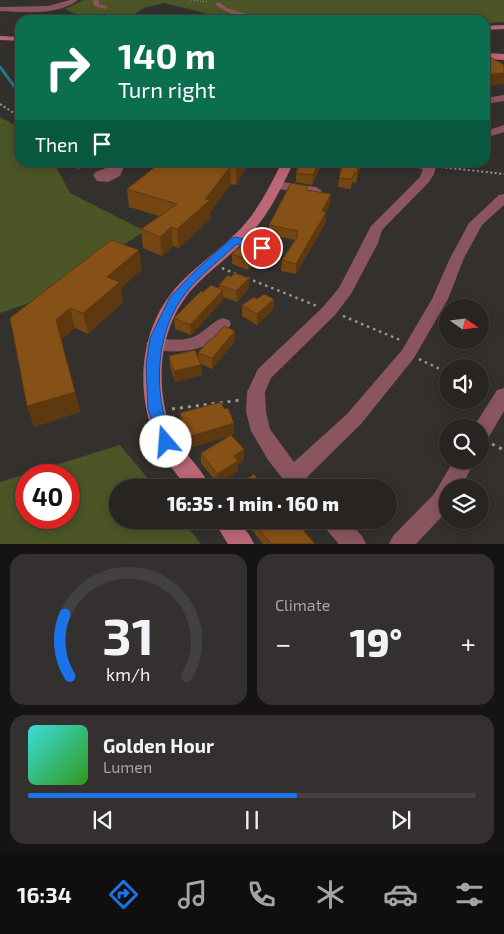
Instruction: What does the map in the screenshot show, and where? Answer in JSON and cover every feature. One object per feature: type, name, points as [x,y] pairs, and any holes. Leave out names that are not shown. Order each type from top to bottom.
[{"type":"street","points":[[0,9],[46,8],[68,4],[75,0]]},
{"type":"street","points":[[96,0],[96,6],[105,7]]},
{"type":"street","points":[[218,4],[225,9],[245,15]]},
{"type":"street","points":[[490,27],[504,26]]},
{"type":"street","points":[[0,38],[15,39]]},
{"type":"street","points":[[490,56],[504,57]]},
{"type":"street","points":[[490,100],[504,98]]},
{"type":"street","points":[[490,133],[504,128]]},
{"type":"street","points":[[193,479],[166,442],[155,409],[153,365],[156,338],[174,300],[199,273],[249,227],[285,167]]},
{"type":"street","points":[[296,479],[261,431],[256,412],[256,392],[264,374],[329,311],[346,290],[376,229],[417,187],[428,174],[430,167]]},
{"type":"street","points":[[276,185],[316,191]]},
{"type":"street","points":[[301,479],[354,419],[410,350],[440,299],[457,258],[476,224],[504,198]]},
{"type":"street","points":[[236,240],[275,252]]},
{"type":"street","points":[[156,344],[189,346],[208,338],[223,324]]},
{"type":"street","points":[[489,419],[504,395]]},
{"type":"street","points":[[401,544],[439,504]]},
{"type":"street","points":[[231,529],[242,544]]},
{"type":"street","points":[[340,529],[354,544]]},
{"type":"path","points":[[190,0],[218,4]]},
{"type":"path","points":[[0,104],[15,114]]},
{"type":"path","points":[[453,167],[504,174]]},
{"type":"path","points":[[210,264],[329,311],[410,350],[439,368]]},
{"type":"path","points":[[155,409],[161,410],[241,400],[256,400]]},
{"type":"green space","points":[[84,0],[504,0],[504,22],[490,23],[490,15],[212,15],[165,3],[146,7],[132,15],[78,15],[65,9]]},
{"type":"green space","points":[[0,117],[15,125],[15,167],[56,167],[70,193],[145,231],[35,301],[0,313]]},
{"type":"green space","points":[[120,445],[148,479],[109,479],[109,529],[189,529],[201,544],[0,544],[0,482],[15,477],[15,529],[80,529],[80,464],[58,464]]},
{"type":"building","points":[[490,57],[504,65],[504,73],[490,74]]},
{"type":"building","points":[[155,167],[230,167],[205,199],[210,200],[177,229],[171,227],[160,237],[141,229],[177,204],[127,189]]},
{"type":"building","points":[[298,167],[317,167],[313,175],[296,173]]},
{"type":"building","points":[[342,167],[358,167],[357,173],[354,173],[352,179],[339,178]]},
{"type":"building","points":[[291,183],[308,186],[306,190],[331,194],[322,211],[326,212],[296,264],[282,260],[298,236],[296,235],[298,231],[269,225]]},
{"type":"building","points":[[111,240],[139,250],[107,277],[120,282],[83,313],[70,308],[56,320],[75,392],[27,406],[10,318]]},
{"type":"building","points":[[246,241],[260,246],[257,249],[259,250],[248,260],[232,254]]},
{"type":"building","points":[[235,273],[249,278],[236,291],[219,285],[228,275],[231,277]]},
{"type":"building","points":[[211,285],[223,290],[190,325],[174,318],[201,291],[203,292]]},
{"type":"building","points":[[264,294],[274,299],[257,314],[242,305],[254,297],[257,299]]},
{"type":"building","points":[[224,326],[235,331],[212,358],[198,353],[210,339]]},
{"type":"building","points":[[195,350],[201,365],[174,371],[169,356]]},
{"type":"building","points":[[221,402],[224,409],[228,408],[234,423],[188,437],[180,413]]},
{"type":"building","points":[[231,435],[244,449],[234,456],[238,461],[217,474],[201,453]]},
{"type":"building","points":[[254,474],[258,479],[247,479]]},
{"type":"building","points":[[259,529],[304,529],[303,530],[315,544],[271,544]]},
{"type":"waterway","points":[[0,67],[15,87]]},
{"type":"route","points":[[166,442],[155,409],[153,365],[156,338],[174,300],[199,273],[236,240],[262,248]]}]
